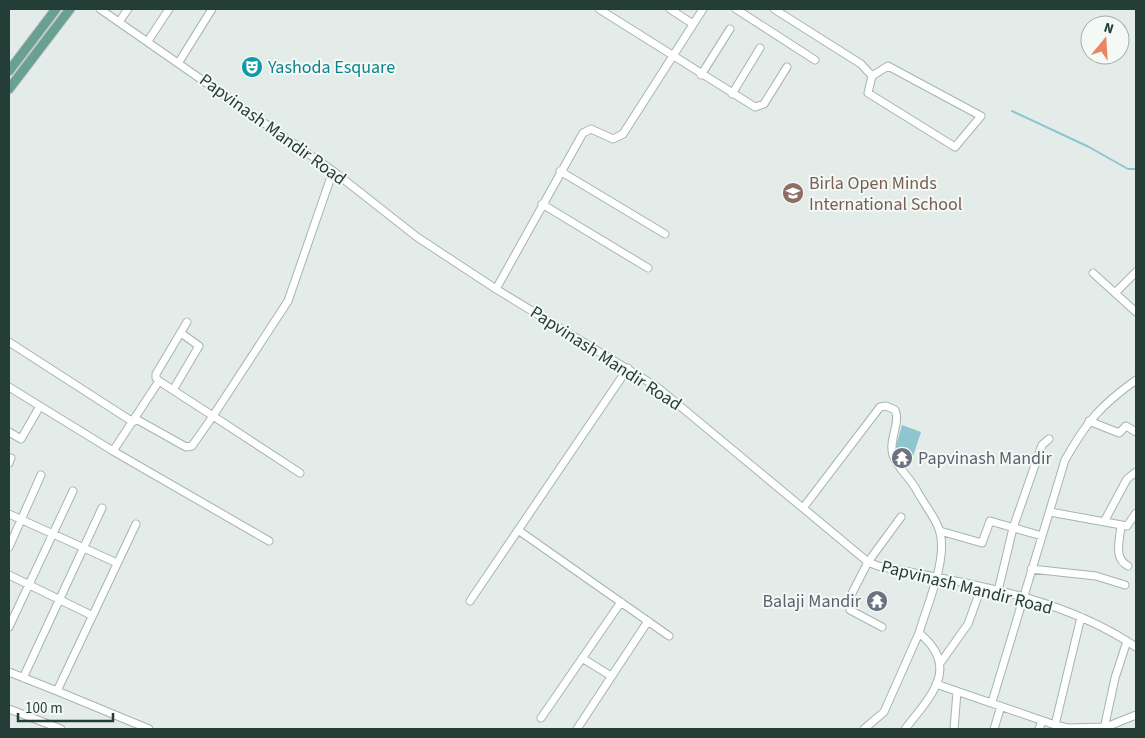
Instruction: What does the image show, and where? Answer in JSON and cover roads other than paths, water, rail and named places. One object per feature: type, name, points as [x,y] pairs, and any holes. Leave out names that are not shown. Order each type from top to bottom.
[{"type":"main road","points":[[9,71],[56,9]]},
{"type":"main road","points":[[9,89],[70,9]]},
{"type":"street","name":"Papvinash Mandir Road","points":[[100,9],[179,62],[333,171],[418,237],[496,289],[628,368],[672,398],[868,562],[878,566],[1023,597],[1081,617],[1136,647]]},
{"type":"street","points":[[119,22],[128,9]]},
{"type":"street","points":[[148,41],[169,9]]},
{"type":"street","points":[[179,62],[212,9]]},
{"type":"street","points":[[599,9],[755,108],[761,107],[787,67]]},
{"type":"street","points":[[670,9],[692,24]]},
{"type":"street","points":[[496,289],[560,171],[586,130],[591,129],[613,139],[623,134],[703,9]]},
{"type":"street","points":[[736,9],[815,60]]},
{"type":"street","points":[[774,9],[861,64],[872,76]]},
{"type":"street","points":[[701,75],[730,29]]},
{"type":"street","points":[[732,94],[760,48]]},
{"type":"street","points":[[888,66],[981,116],[955,147],[868,93],[872,76],[888,66]]},
{"type":"street","points":[[9,342],[134,420],[186,447],[192,446],[291,294],[333,171]]},
{"type":"street","points":[[560,171],[665,234]]},
{"type":"street","points":[[542,204],[648,268]]},
{"type":"street","points":[[1116,292],[1136,272]]},
{"type":"street","points":[[1093,273],[1136,312]]},
{"type":"street","points":[[187,322],[156,374],[156,378],[300,473]]},
{"type":"street","points":[[173,390],[199,346],[181,332]]},
{"type":"street","points":[[470,601],[628,368]]},
{"type":"street","points":[[992,702],[1065,460],[1089,421],[1099,409],[1136,380]]},
{"type":"street","points":[[113,451],[159,381]]},
{"type":"street","points":[[9,387],[113,451],[268,541]]},
{"type":"street","points":[[9,432],[20,438],[40,406]]},
{"type":"street","points":[[804,508],[880,407],[886,406],[895,410],[897,416],[891,445],[893,456],[907,474],[940,531],[942,550],[936,578],[919,633],[884,712],[864,729]]},
{"type":"street","points":[[1089,421],[1119,433],[1126,426],[1136,432]]},
{"type":"street","points":[[998,591],[1013,528],[1042,445],[1048,439]]},
{"type":"street","points":[[1105,520],[1127,479],[1136,472]]},
{"type":"street","points":[[9,546],[41,475]]},
{"type":"street","points":[[9,627],[73,491]]},
{"type":"street","points":[[24,678],[102,508]]},
{"type":"street","points":[[1050,512],[1105,520],[1121,525],[1130,524],[1136,513]]},
{"type":"street","points":[[9,514],[117,562]]},
{"type":"street","points":[[882,627],[850,610],[848,606],[849,597],[868,562],[901,516]]},
{"type":"street","points":[[940,531],[982,543],[990,521],[1042,536]]},
{"type":"street","points":[[57,691],[91,615],[136,524]]},
{"type":"street","points":[[1121,525],[1118,556],[1119,560],[1128,566]]},
{"type":"street","points":[[518,530],[669,636]]},
{"type":"street","points":[[1031,569],[1096,576],[1125,585]]},
{"type":"street","points":[[9,575],[91,615]]},
{"type":"street","points":[[906,729],[932,694],[941,662],[968,624],[981,588]]},
{"type":"street","points":[[541,718],[620,602]]},
{"type":"street","points":[[1055,725],[1081,617]]},
{"type":"street","points":[[577,729],[648,621]]},
{"type":"street","points":[[919,633],[932,644],[941,662]]},
{"type":"street","points":[[1105,728],[1115,678],[1127,641]]},
{"type":"street","points":[[582,658],[611,676]]},
{"type":"street","points":[[9,672],[149,729]]},
{"type":"street","points":[[936,684],[1042,721],[1068,728],[1105,728],[1136,715]]},
{"type":"street","points":[[954,729],[957,692]]},
{"type":"street","points":[[994,729],[1001,706]]},
{"type":"street","points":[[9,709],[42,726],[60,729]]},
{"type":"street","points":[[1040,729],[1042,721]]},
{"type":"water","points":[[902,425],[921,432],[913,456],[895,450]]},
{"type":"waterway","points":[[1012,111],[1089,147],[1128,169],[1136,169]]},
{"type":"place","name":"Yashoda Esquare","points":[[252,67]]},
{"type":"place","name":"Birla Open Minds International School","points":[[793,193]]},
{"type":"place","name":"Papvinash Mandir","points":[[902,458]]},
{"type":"place","name":"Balaji Mandir","points":[[877,601]]}]
